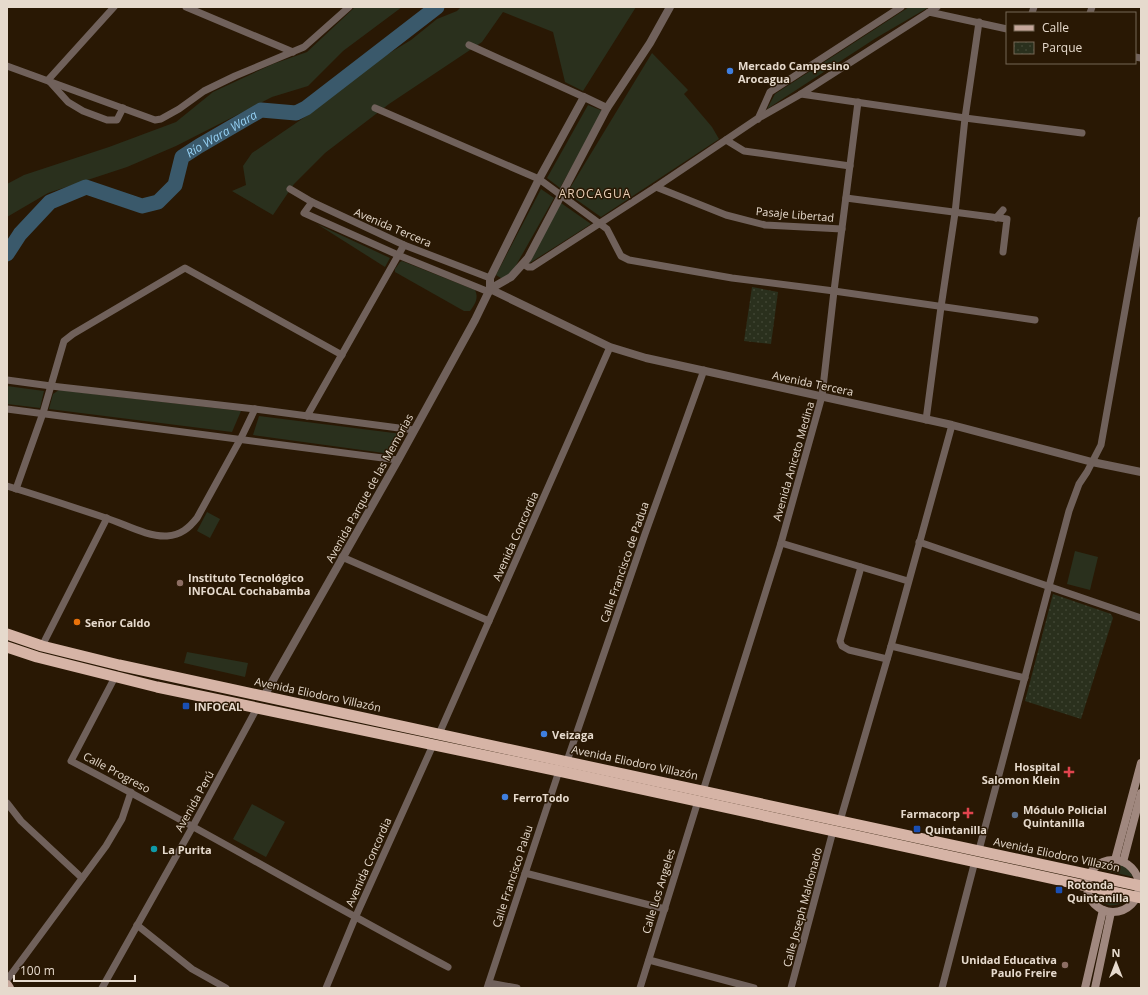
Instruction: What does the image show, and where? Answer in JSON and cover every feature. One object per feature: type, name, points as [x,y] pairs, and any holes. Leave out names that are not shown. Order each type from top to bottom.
[{"type":"highway","name":"Avenida Eliodoro Villazón","points":[[7,634],[42,646],[119,665],[1140,886]]},
{"type":"highway","points":[[7,647],[37,657],[115,677],[433,746],[559,771],[1139,897]]},
{"type":"main road","points":[[1115,860],[1139,782],[1141,763]]},
{"type":"main road","points":[[1123,862],[1141,793]]},
{"type":"main road","points":[[1107,860],[1123,862],[1133,870],[1137,877],[1140,886],[1139,897],[1127,907],[1117,911],[1107,911],[1093,903],[1088,895],[1086,886],[1089,874],[1099,863],[1107,860]]},
{"type":"main road","points":[[1086,988],[1107,911]]},
{"type":"main road","points":[[1095,988],[1107,911]]},
{"type":"street","points":[[48,80],[114,7]]},
{"type":"street","points":[[188,7],[293,52]]},
{"type":"street","points":[[7,66],[155,120],[161,119],[180,109],[204,91],[235,76],[304,47],[349,7]]},
{"type":"street","points":[[490,290],[504,281],[528,258],[607,108],[650,43],[670,7]]},
{"type":"street","points":[[757,119],[770,92],[901,7]]},
{"type":"street","points":[[523,264],[528,267],[532,267],[656,187],[757,119],[801,94],[937,7]]},
{"type":"street","points":[[929,12],[1006,29]]},
{"type":"street","points":[[926,420],[941,306],[956,213],[965,118],[979,22]]},
{"type":"street","points":[[469,45],[607,108]]},
{"type":"street","points":[[48,80],[68,102],[84,111],[107,120],[117,120],[123,108]]},
{"type":"street","points":[[801,94],[965,118],[1082,133]]},
{"type":"street","points":[[490,290],[490,278],[539,180],[584,97]]},
{"type":"street","name":"Avenida Aniceto Medina","points":[[704,791],[781,543],[822,396],[858,102]]},
{"type":"street","points":[[375,108],[539,180],[607,229],[621,256],[629,260],[732,278],[1035,320]]},
{"type":"street","points":[[726,140],[744,151],[850,166]]},
{"type":"street","name":"Pasaje Libertad","points":[[656,187],[726,216],[766,225],[842,228]]},
{"type":"street","name":"Avenida Tercera","points":[[290,189],[312,202],[404,245],[490,278]]},
{"type":"street","points":[[846,198],[1007,219],[1003,252]]},
{"type":"street","name":"Avenida Tercera","points":[[312,202],[304,213],[398,255],[490,290],[610,347],[646,358],[952,425],[1092,462],[1141,472]]},
{"type":"street","points":[[996,218],[1003,210]]},
{"type":"street","points":[[979,850],[1070,511],[1079,484],[1101,445],[1141,220]]},
{"type":"street","points":[[307,416],[404,245]]},
{"type":"street","points":[[16,489],[43,413],[64,341],[72,334],[185,268],[342,355]]},
{"type":"street","name":"Avenida Parque de las Memorias","points":[[264,696],[398,460],[490,290]]},
{"type":"street","name":"Avenida Concordia","points":[[439,734],[610,347]]},
{"type":"street","name":"Calle Francisco de Padua","points":[[567,761],[644,534],[704,370]]},
{"type":"street","points":[[7,380],[255,409],[414,430]]},
{"type":"street","points":[[7,409],[241,438],[398,460]]},
{"type":"street","points":[[7,486],[107,518],[154,535],[168,536],[180,534],[190,527],[197,518],[241,438],[255,409]]},
{"type":"street","points":[[840,821],[891,646],[952,425]]},
{"type":"street","points":[[42,646],[107,518]]},
{"type":"street","points":[[919,542],[1141,618]]},
{"type":"street","points":[[781,543],[908,580]]},
{"type":"street","points":[[342,557],[489,621]]},
{"type":"street","points":[[860,567],[840,641],[842,646],[849,650],[887,659]]},
{"type":"street","points":[[891,646],[1025,678]]},
{"type":"street","name":"Calle Progreso","points":[[115,677],[71,761],[193,826],[355,918],[448,967]]},
{"type":"street","name":"Avenida Perú","points":[[102,988],[257,708]]},
{"type":"street","name":"Avenida Concordia","points":[[326,988],[355,918],[433,746]]},
{"type":"street","name":"Calle Francisco Palau","points":[[488,986],[559,771]]},
{"type":"street","points":[[7,980],[106,846],[122,819],[131,792]]},
{"type":"street","name":"Calle Los Angeles","points":[[640,988],[698,801]]},
{"type":"street","points":[[7,803],[21,821],[82,878]]},
{"type":"street","name":"Calle Joseph Maldonado","points":[[792,988],[833,831]]},
{"type":"street","points":[[942,988],[975,861]]},
{"type":"street","points":[[525,873],[664,909]]},
{"type":"street","points":[[137,925],[192,969],[226,988]]},
{"type":"street","points":[[648,960],[754,988]]},
{"type":"street","points":[[488,986],[517,988]]},
{"type":"green space","points":[[355,7],[402,7],[343,51],[308,86],[272,97],[176,146],[127,167],[48,193],[7,217],[7,184],[24,175],[109,147],[176,122],[213,92],[273,64],[307,52]]},
{"type":"green space","points":[[461,7],[636,7],[583,91],[565,82],[553,32],[503,12],[482,42],[389,104],[325,153],[294,184],[273,215],[232,191],[246,185],[243,166],[252,153],[318,108],[343,83],[411,40],[437,19],[457,11]]},
{"type":"green space","points":[[909,7],[929,7],[876,38],[767,109],[775,94]]},
{"type":"green space","points":[[652,53],[688,90],[684,94],[712,127],[719,139],[601,217],[567,193]]},
{"type":"green space","points":[[588,105],[603,111],[560,188],[547,178]]},
{"type":"green space","points":[[541,189],[554,198],[510,276],[504,280],[496,275]]},
{"type":"green space","points":[[561,203],[591,224],[525,266]]},
{"type":"green space","points":[[317,224],[390,258],[385,267]]},
{"type":"green space","points":[[402,261],[475,290],[475,303],[470,311],[464,311],[395,272],[395,269]]},
{"type":"green space","points":[[752,287],[778,292],[771,344],[744,341]]},
{"type":"green space","points":[[7,386],[44,391],[40,408],[7,404]]},
{"type":"green space","points":[[59,390],[241,411],[232,432],[49,409],[53,394]]},
{"type":"green space","points":[[259,416],[402,434],[391,454],[253,435]]},
{"type":"green space","points":[[207,512],[220,519],[210,538],[197,531]]},
{"type":"green space","points":[[1075,551],[1098,557],[1090,590],[1067,584]]},
{"type":"green space","points":[[1053,594],[1111,614],[1113,618],[1081,719],[1025,701]]},
{"type":"green space","points":[[187,652],[248,663],[245,677],[184,663]]},
{"type":"green space","points":[[252,804],[285,822],[266,857],[233,839]]},
{"type":"green space","name":"Rotonda Quintanilla","points":[[1112,863],[1124,866],[1133,877],[1100,869],[1105,865]]},
{"type":"green space","name":"Rotonda Quintanilla","points":[[1094,893],[1129,900],[1124,903],[1109,905],[1101,902]]},
{"type":"waterway","name":"Río Wara Wara","points":[[7,254],[20,234],[50,202],[86,187],[142,206],[158,202],[175,185],[182,157],[261,110],[296,113],[306,108],[437,7]]},
{"type":"place","name":"Mercado Campesino Arocagua","points":[[730,71]]},
{"type":"place","name":"Instituto Tecnológico INFOCAL Cochabamba","points":[[180,583]]},
{"type":"place","name":"Señor Caldo","points":[[77,622]]},
{"type":"place","name":"INFOCAL","points":[[186,706]]},
{"type":"place","name":"Veizaga","points":[[544,734]]},
{"type":"place","name":"Hospital Salomon Klein","points":[[1069,772]]},
{"type":"place","name":"FerroTodo","points":[[505,797]]},
{"type":"place","name":"Farmacorp","points":[[968,813]]},
{"type":"place","name":"Módulo Policial Quintanilla","points":[[1015,815]]},
{"type":"place","name":"Quintanilla","points":[[917,829]]},
{"type":"place","name":"La Purita","points":[[154,849]]},
{"type":"place","name":"Rotonda Quintanilla","points":[[1059,890]]},
{"type":"place","name":"Unidad Educativa Paulo Freire","points":[[1065,965]]},
{"type":"district","name":"AROCAGUA","points":[[595,193]]}]
